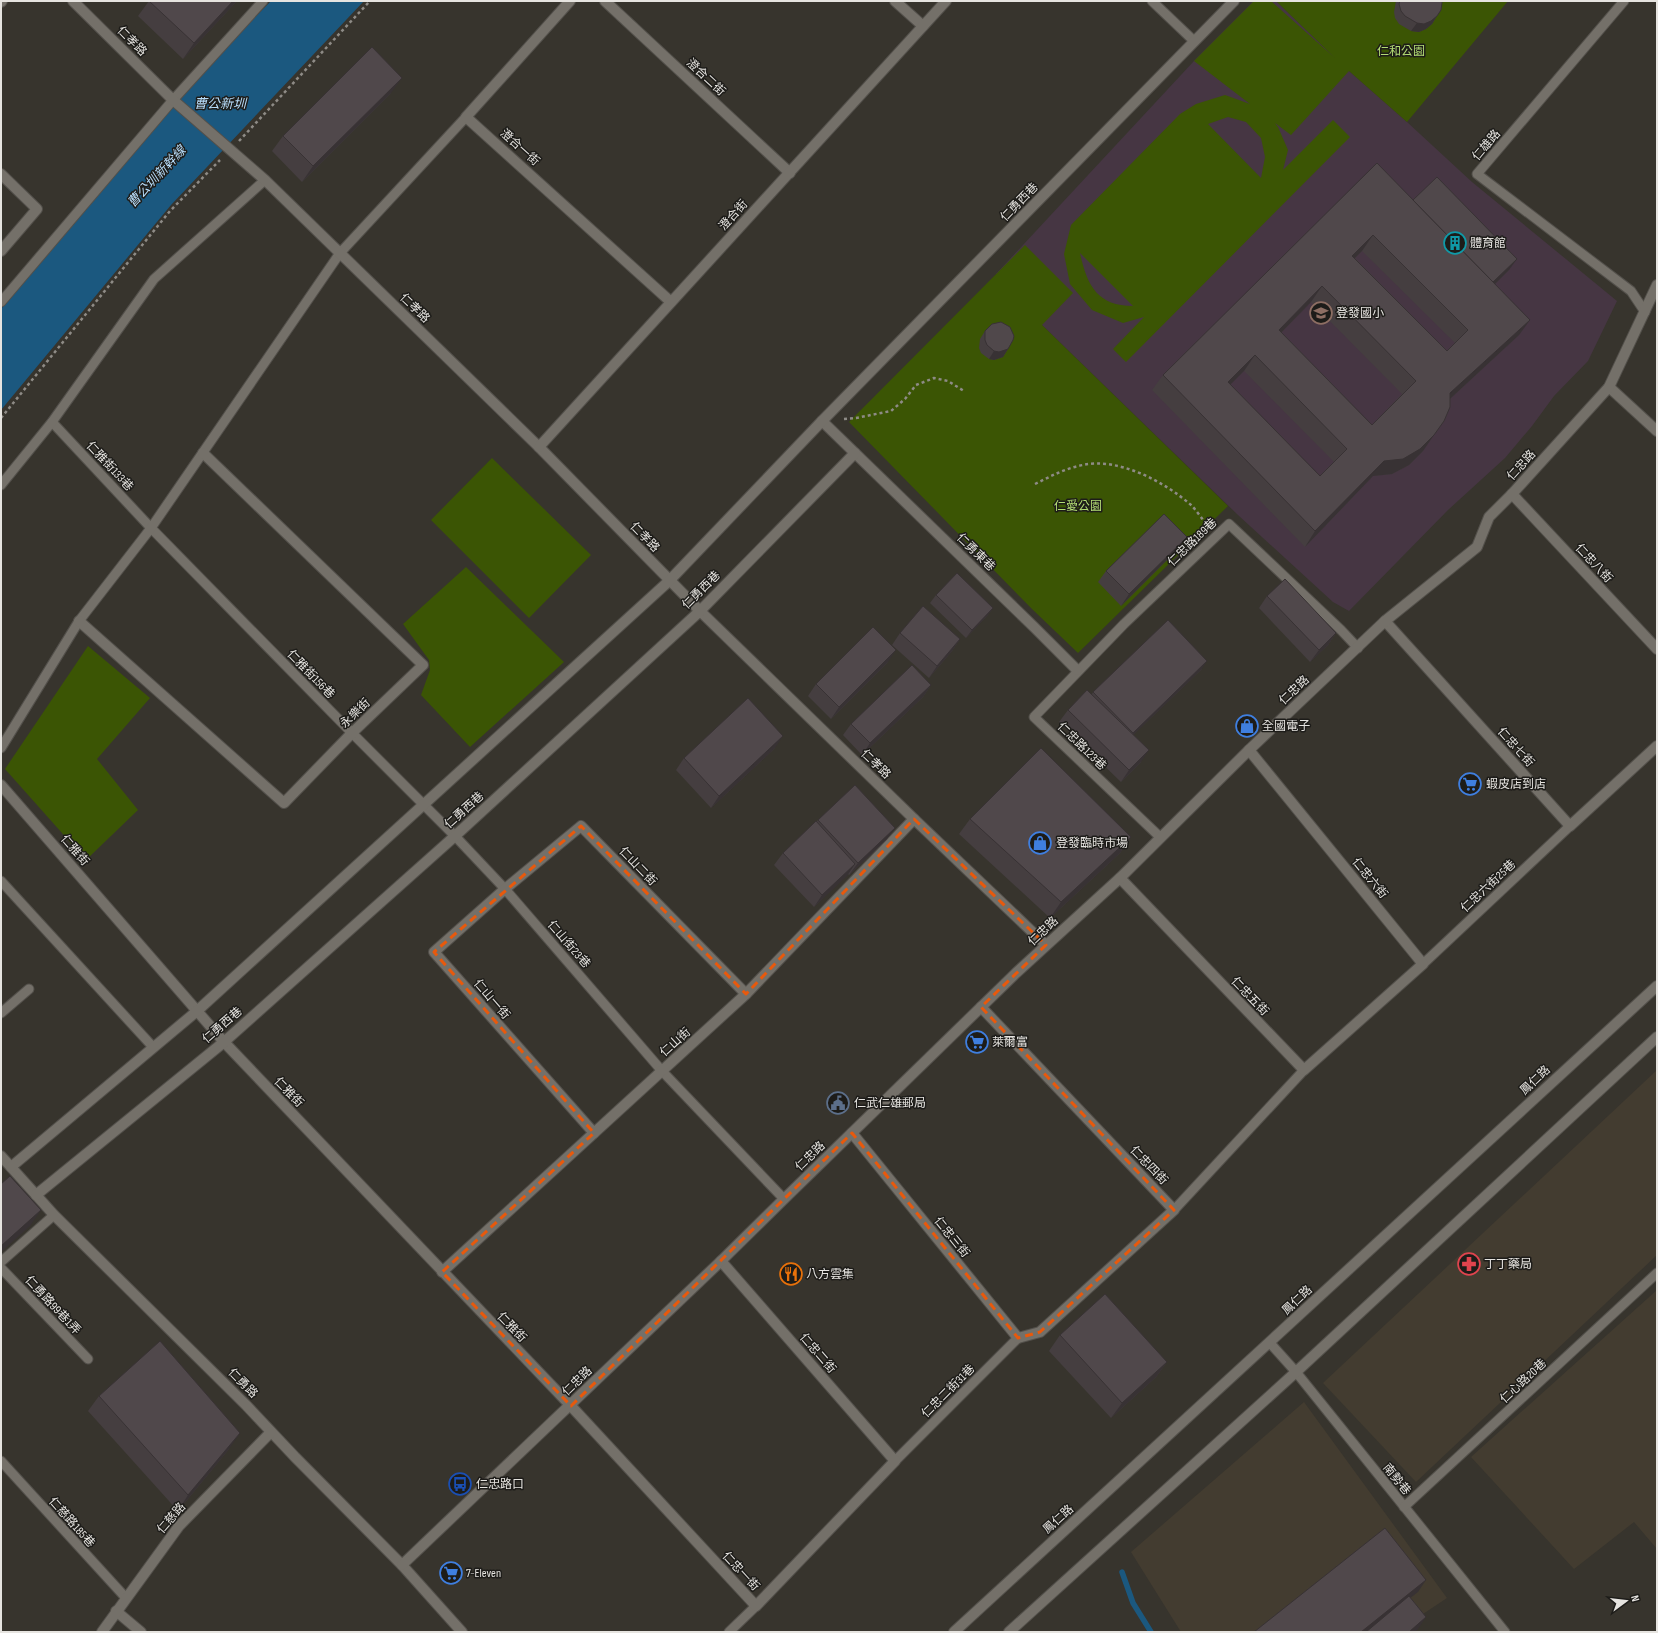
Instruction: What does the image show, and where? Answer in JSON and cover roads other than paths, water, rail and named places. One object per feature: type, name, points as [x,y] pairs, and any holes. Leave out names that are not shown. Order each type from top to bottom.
[{"type":"street","name":"仁孝路","points":[[73,1],[173,100],[265,180],[539,447],[669,581],[1046,945]]},
{"type":"street","points":[[466,116],[570,1]]},
{"type":"street","name":"澄合二街","points":[[605,1],[790,173]]},
{"type":"street","points":[[895,1],[923,26]]},
{"type":"street","name":"澄合街","points":[[539,447],[946,1]]},
{"type":"street","name":"仁勇西巷","points":[[11,1167],[197,1011],[669,581],[822,421],[1234,1]]},
{"type":"street","name":"澄合一街","points":[[466,116],[671,302]]},
{"type":"street","points":[[1,174],[37,209],[1,251]]},
{"type":"street","name":"仁忠路","points":[[402,1565],[722,1261],[981,1007],[1046,945],[1120,878],[1249,750],[1385,621],[1477,547],[1490,517],[1609,387],[1657,285]]},
{"type":"street","points":[[1609,387],[1657,431]]},
{"type":"street","points":[[822,421],[855,453]]},
{"type":"street","name":"永樂街","points":[[79,621],[284,803],[352,733],[423,665],[203,453]]},
{"type":"street","name":"仁勇西巷","points":[[36,1195],[224,1042],[455,836],[700,611],[855,453]]},
{"type":"street","name":"仁勇東巷","points":[[855,453],[1034,626],[1077,670]]},
{"type":"street","name":"仁忠八街","points":[[1512,494],[1657,649]]},
{"type":"street","name":"仁忠七街","points":[[1385,621],[1570,826]]},
{"type":"street","points":[[1570,826],[1654,749]]},
{"type":"street","name":"仁忠六街","points":[[1249,750],[1423,964]]},
{"type":"street","name":"仁雅街","points":[[1,785],[224,1042],[571,1406]]},
{"type":"street","name":"仁山街","points":[[442,1272],[746,994],[914,819]]},
{"type":"street","name":"仁山二街","points":[[505,889],[581,826],[746,994]]},
{"type":"street","name":"仁忠五街","points":[[1120,878],[1304,1070]]},
{"type":"street","name":"仁山一街","points":[[505,889],[434,952],[594,1133]]},
{"type":"street","points":[[1304,1070],[1423,964]]},
{"type":"street","name":"鳳仁路","points":[[954,1632],[1657,986]]},
{"type":"street","name":"仁忠四街","points":[[981,1007],[1174,1210]]},
{"type":"street","points":[[1008,1632],[1296,1372],[1657,1037]]},
{"type":"street","name":"仁忠三街","points":[[852,1134],[1018,1338]]},
{"type":"street","name":"仁勇路","points":[[1,1156],[54,1215],[246,1404],[271,1432],[402,1565],[462,1632]]},
{"type":"street","points":[[1018,1338],[1040,1332],[1174,1210]]},
{"type":"street","name":"仁忠二街","points":[[722,1261],[895,1461]]},
{"type":"street","name":"仁忠一街","points":[[571,1406],[756,1606],[895,1461]]},
{"type":"street","name":"仁慈路","points":[[102,1632],[179,1526],[271,1432]]},
{"type":"street","points":[[116,1611],[141,1632]]},
{"type":"lane","points":[[1,302],[173,100],[263,1]]},
{"type":"lane","points":[[1152,1],[1194,41]]},
{"type":"lane","name":"仁雄路","points":[[1624,1],[1477,174],[1631,292],[1645,312]]},
{"type":"lane","points":[[1,748],[79,621],[151,528],[340,253],[466,116]]},
{"type":"lane","points":[[1,485],[52,422],[154,279],[265,180]]},
{"type":"lane","name":"仁雅街133巷","points":[[52,422],[151,528]]},
{"type":"lane","name":"仁忠路189巷","points":[[1077,670],[1229,524],[1358,648]]},
{"type":"lane","name":"仁雅街156巷","points":[[151,528],[455,836]]},
{"type":"lane","name":"仁忠路123巷","points":[[1077,670],[1034,717],[1160,837]]},
{"type":"lane","name":"仁忠六街25巷","points":[[1423,964],[1570,826]]},
{"type":"lane","name":"仁山街23巷","points":[[455,836],[505,889],[662,1071],[784,1199]]},
{"type":"lane","points":[[1,881],[153,1047]]},
{"type":"lane","points":[[1,1013],[29,989]]},
{"type":"lane","points":[[1174,1210],[1304,1070]]},
{"type":"lane","points":[[1,1262],[54,1215]]},
{"type":"lane","name":"仁勇路99巷1弄","points":[[1,1268],[88,1359]]},
{"type":"lane","name":"仁心路20巷","points":[[1404,1507],[1657,1273]]},
{"type":"lane","name":"仁忠二街31巷","points":[[895,1461],[1018,1338]]},
{"type":"lane","name":"南勢巷","points":[[1270,1343],[1296,1372],[1505,1632]]},
{"type":"lane","name":"仁慈路185巷","points":[[1,1461],[126,1598]]},
{"type":"lane","points":[[729,1632],[756,1606]]},
{"type":"water","name":"曹公新圳","points":[[271,1],[364,1],[171,205],[1,410],[1,309],[173,100]]},
{"type":"waterway","points":[[1122,1572],[1133,1603],[1151,1632]]},
{"type":"place","name":"體育館","points":[[1455,243]]},
{"type":"place","name":"登發國小","points":[[1321,313]]},
{"type":"place","name":"全國電子","points":[[1247,726]]},
{"type":"place","name":"蝦皮店到店","points":[[1470,784]]},
{"type":"place","name":"登發臨時市場","points":[[1040,843]]},
{"type":"place","name":"萊爾富","points":[[977,1042]]},
{"type":"place","name":"仁武仁雄郵局","points":[[838,1103]]},
{"type":"place","name":"丁丁藥局","points":[[1469,1264]]},
{"type":"place","name":"八方雲集","points":[[791,1274]]},
{"type":"place","name":"仁忠路口","points":[[460,1484]]},
{"type":"place","name":"7-Eleven","points":[[451,1573]]},
{"type":"park label","name":"仁和公園","points":[[1401,51]]},
{"type":"park label","name":"仁愛公園","points":[[1078,506]]},
{"type":"water label","name":"曹公圳新幹線","points":[[156,176]]}]
